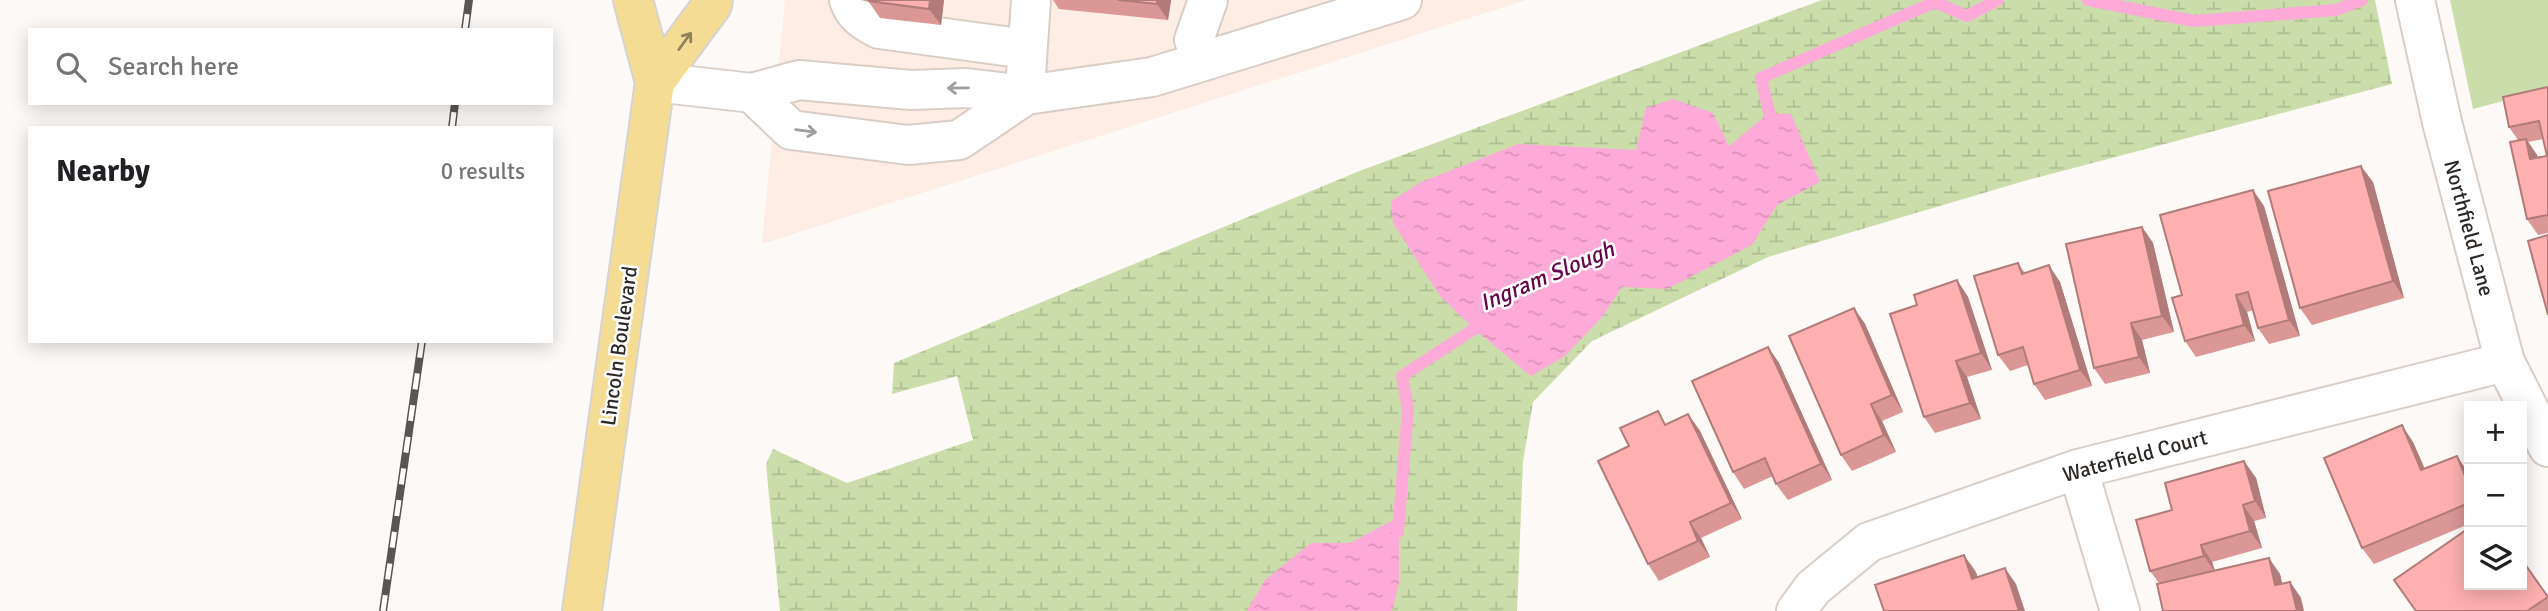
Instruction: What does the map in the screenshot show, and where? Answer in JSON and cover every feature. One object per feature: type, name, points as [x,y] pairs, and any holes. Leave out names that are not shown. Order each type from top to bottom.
[{"type":"main road","name":"Lincoln Boulevard","points":[[582,611],[655,82],[633,0]]},
{"type":"main road","name":"Lincoln Boulevard","points":[[655,82],[713,0]]},
{"type":"street","points":[[849,0],[863,21],[879,29],[1026,49]]},
{"type":"street","points":[[1026,95],[1026,49],[1031,0]]},
{"type":"street","points":[[1204,61],[1194,40],[1208,0]]},
{"type":"street","points":[[655,82],[752,93],[799,80],[911,90],[967,88],[1026,95],[1152,77],[1402,0]]},
{"type":"street","name":"Northfield Lane","points":[[2415,0],[2442,122],[2505,362],[2548,447]]},
{"type":"street","points":[[752,93],[791,130],[908,145],[959,140],[1026,95]]},
{"type":"street","name":"Waterfield Court","points":[[1796,611],[1813,588],[1869,542],[2078,469],[2505,362]]},
{"type":"street","points":[[2078,469],[2120,611]]},
{"type":"shaded area","points":[[785,0],[1526,0],[762,244]]},
{"type":"green space","points":[[1822,0],[2375,0],[2392,84],[2024,181],[1768,257],[1592,341],[1533,402],[1523,462],[1517,611],[780,611],[766,464],[773,449],[847,483],[973,440],[957,376],[892,394],[894,363],[1362,170]]},
{"type":"green space","points":[[2450,0],[2548,0],[2548,89],[2473,109]]},
{"type":"water","points":[[1673,99],[1713,113],[1729,146],[1769,113],[1791,114],[1820,182],[1777,205],[1752,245],[1667,289],[1622,287],[1604,315],[1565,356],[1531,376],[1474,329],[1440,296],[1393,223],[1391,201],[1421,182],[1518,144],[1636,150],[1646,108]]},
{"type":"water","points":[[1399,517],[1399,583],[1392,611],[1247,611],[1265,580],[1311,543],[1350,543]]},
{"type":"building","points":[[869,0],[930,0],[929,9]]},
{"type":"building","points":[[1118,0],[1157,0],[1157,4]]},
{"type":"building","points":[[2548,87],[2548,215],[2527,219],[2510,142],[2526,139],[2530,159],[2547,156],[2539,121],[2509,127],[2503,97]]},
{"type":"building","points":[[2361,166],[2393,281],[2300,308],[2268,191]]},
{"type":"building","points":[[2253,190],[2289,320],[2258,328],[2248,292],[2236,295],[2244,325],[2185,341],[2172,298],[2182,295],[2160,215]]},
{"type":"building","points":[[2142,227],[2162,316],[2131,323],[2139,357],[2094,368],[2066,244]]},
{"type":"building","points":[[2548,235],[2548,315],[2528,241]]},
{"type":"building","points":[[2018,263],[2022,274],[2049,265],[2080,370],[2034,384],[2023,347],[1998,355],[1974,276]]},
{"type":"building","points":[[1957,280],[1981,353],[1956,361],[1970,403],[1924,417],[1890,314],[1917,305],[1914,295]]},
{"type":"building","points":[[1854,308],[1892,395],[1871,404],[1884,435],[1841,455],[1789,336]]},
{"type":"building","points":[[1768,347],[1821,464],[1776,484],[1765,458],[1733,472],[1692,381]]},
{"type":"building","points":[[1658,411],[1665,425],[1688,414],[1731,503],[1690,522],[1698,541],[1648,564],[1598,461],[1629,446],[1620,428]]},
{"type":"building","points":[[2402,425],[2421,470],[2457,456],[2464,474],[2464,505],[2362,548],[2324,458]]},
{"type":"building","points":[[2244,461],[2255,501],[2243,505],[2250,531],[2201,545],[2204,556],[2150,571],[2136,520],[2172,510],[2165,483]]},
{"type":"building","points":[[2464,531],[2464,590],[2527,590],[2527,567],[2548,597],[2527,611],[2416,611],[2394,580]]},
{"type":"building","points":[[1964,555],[1972,579],[2005,568],[2019,611],[1884,611],[1875,585]]},
{"type":"building","points":[[2269,558],[2275,585],[2290,582],[2297,611],[2163,611],[2157,584]]},
{"type":"waterway","name":"Ingram Slough","points":[[1773,128],[1761,78],[1935,2],[1967,16],[1998,0]]},
{"type":"waterway","name":"Ingram Slough","points":[[2088,0],[2194,21],[2336,10],[2362,0]]},
{"type":"waterway","name":"Ingram Slough","points":[[1398,532],[1408,409],[1402,376],[1474,329],[1488,324]]},
{"type":"railway","points":[[465,28],[469,0]]},
{"type":"railway","points":[[452,126],[455,105]]},
{"type":"railway","points":[[383,611],[422,343]]}]
